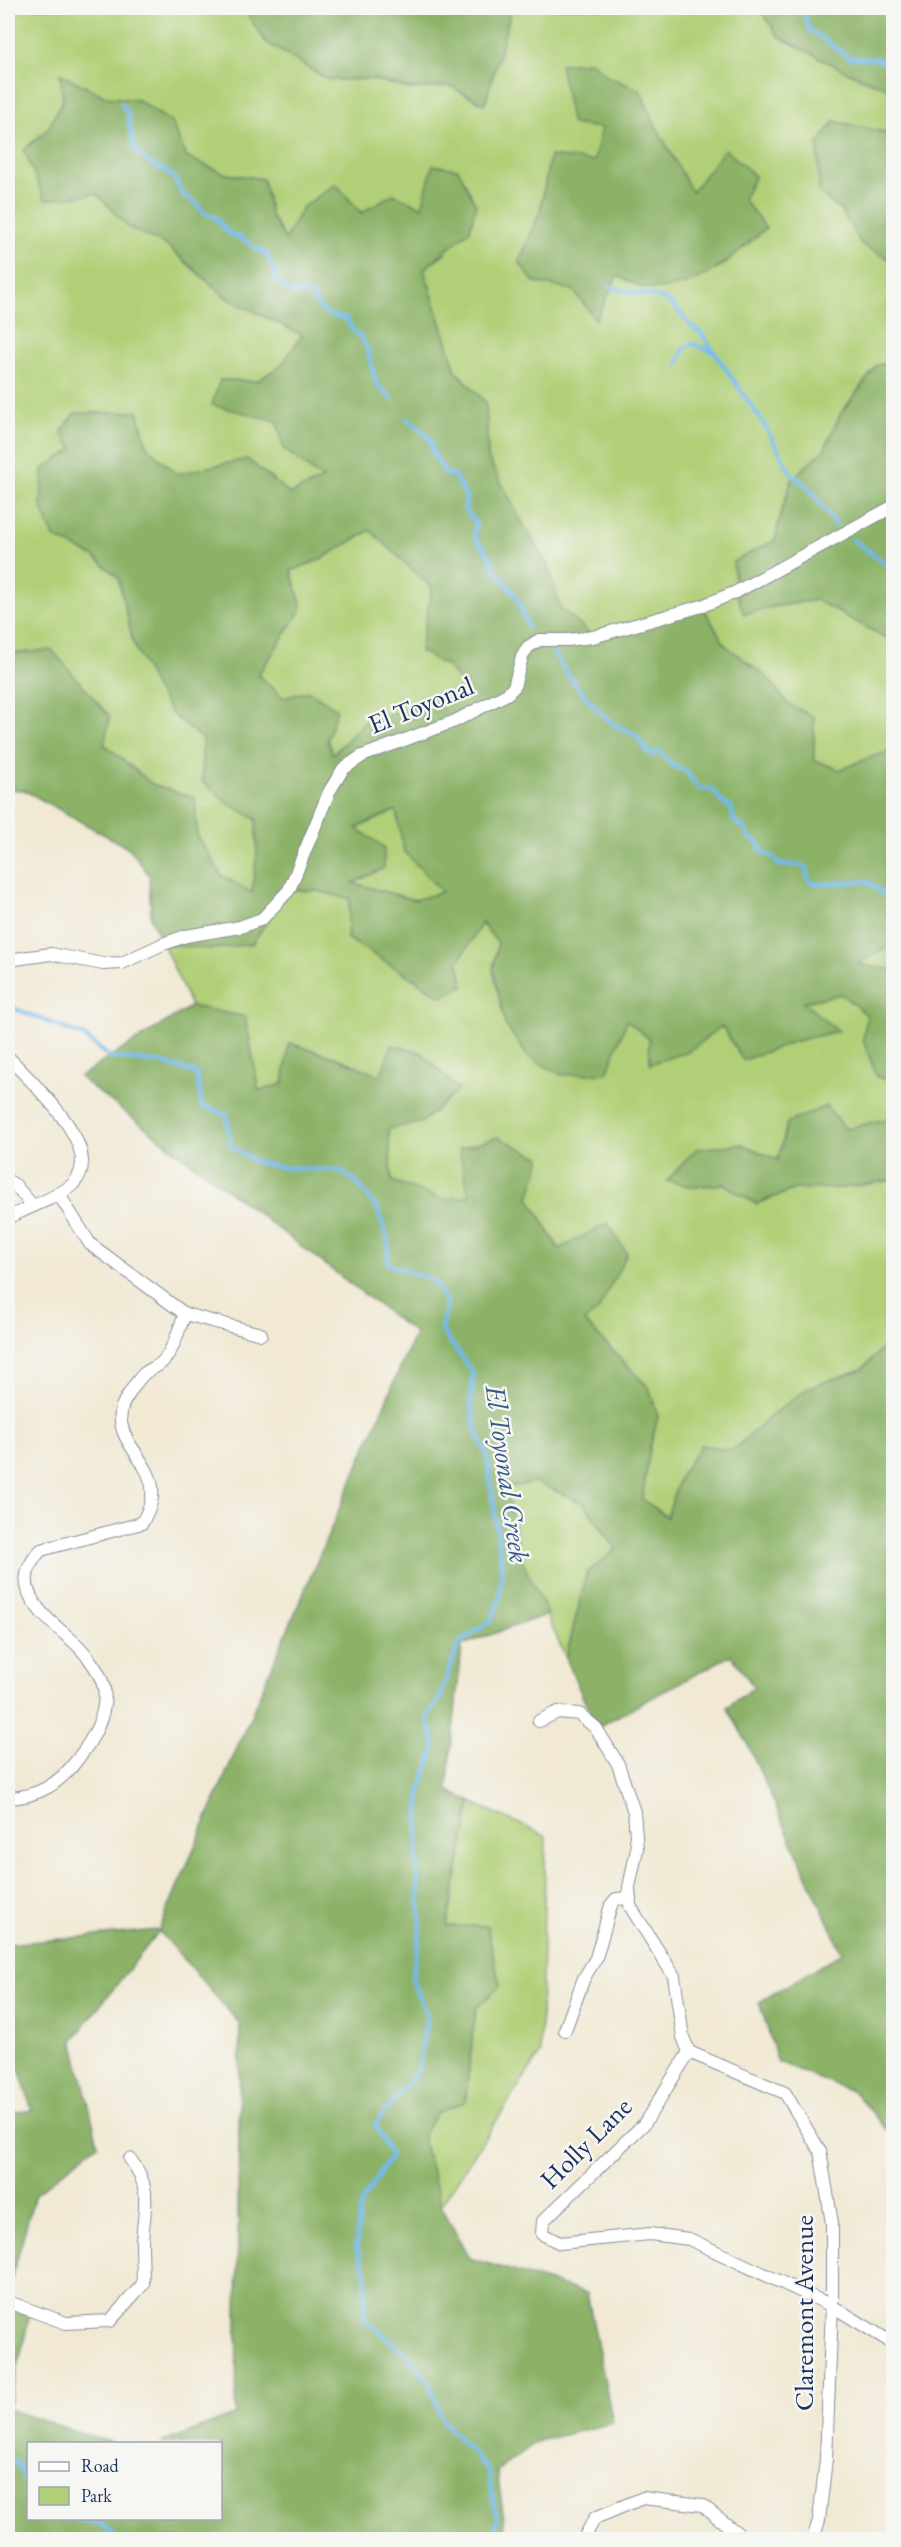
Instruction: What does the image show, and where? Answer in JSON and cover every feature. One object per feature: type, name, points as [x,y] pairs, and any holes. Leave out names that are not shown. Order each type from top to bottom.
[{"type":"street","name":"El Toyonal","points":[[8,960],[51,954],[103,964],[122,963],[186,936],[240,927],[262,919],[289,890],[329,792],[344,770],[362,756],[455,721],[507,694],[514,687],[522,657],[533,643],[539,640],[593,637],[702,606],[736,592],[894,506]]},
{"type":"street","points":[[8,1057],[72,1130],[80,1147],[83,1163],[79,1177],[71,1186],[8,1218]]},
{"type":"street","points":[[8,1181],[15,1185],[32,1205]]},
{"type":"street","points":[[58,1193],[90,1245],[185,1314],[261,1334]]},
{"type":"street","points":[[8,1798],[22,1798],[51,1787],[76,1762],[97,1730],[104,1689],[100,1677],[93,1665],[68,1636],[39,1613],[28,1591],[27,1575],[34,1557],[41,1550],[142,1523],[152,1499],[152,1484],[148,1473],[126,1439],[123,1430],[122,1407],[143,1373],[156,1368],[165,1360],[185,1314]]},
{"type":"street","points":[[539,1721],[558,1712],[579,1714],[596,1728],[618,1764],[634,1812],[637,1848],[630,1906],[674,1976],[683,2037],[689,2052]]},
{"type":"street","points":[[565,2030],[584,1978],[596,1958],[611,1905],[616,1899],[630,1898]]},
{"type":"street","name":"Holly Lane","points":[[689,2052],[644,2124],[543,2221],[542,2234],[560,2243],[650,2234],[689,2239],[832,2306],[894,2344]]},
{"type":"street","name":"Claremont Avenue","points":[[689,2052],[785,2093],[820,2151],[832,2223],[832,2306],[826,2459],[819,2520],[813,2540]]},
{"type":"street","points":[[8,2302],[66,2323],[110,2321],[143,2284],[142,2241],[147,2199],[140,2171],[130,2159]]},
{"type":"street","points":[[584,2540],[595,2518],[644,2498],[702,2505],[746,2540]]},
{"type":"green space","points":[[8,8],[243,8],[266,42],[328,80],[371,79],[411,89],[450,86],[484,104],[512,8],[764,8],[761,12],[851,74],[893,90],[893,134],[834,121],[818,144],[819,192],[841,211],[862,245],[893,261],[893,363],[877,365],[840,415],[824,450],[792,479],[775,540],[744,614],[816,600],[884,637],[893,635],[893,751],[840,770],[814,760],[814,717],[788,704],[768,678],[725,645],[702,606],[593,637],[560,607],[548,566],[488,458],[486,403],[456,371],[424,269],[446,252],[423,207],[393,194],[361,213],[336,184],[303,207],[285,239],[271,216],[263,179],[226,174],[186,157],[172,123],[138,100],[106,97],[61,74],[63,100],[48,129],[24,150],[97,194],[129,227],[166,245],[227,298],[302,335],[281,366],[257,381],[220,380],[278,421],[284,449],[324,480],[290,494],[247,459],[177,474],[147,447],[138,412],[73,449],[54,537],[93,556],[118,577],[133,642],[155,688],[173,715],[202,738],[202,781],[227,803],[256,819],[257,853],[252,894],[222,876],[197,836],[195,798],[152,784],[104,744],[52,650],[8,654]],"holes":[[[591,62],[608,77],[640,90],[654,122],[692,193],[755,176],[743,199],[727,263],[689,282],[658,289],[635,285],[617,275],[596,319],[573,290],[519,262],[540,212],[550,156],[594,162],[602,128],[560,65]]]},
{"type":"green space","points":[[243,8],[512,8],[485,104],[450,86],[411,89],[371,79],[328,80],[266,42]]},
{"type":"green space","points":[[764,8],[893,8],[893,90],[851,74],[779,37],[761,11]]},
{"type":"green space","points":[[591,62],[609,77],[640,90],[654,122],[692,192],[725,149],[755,176],[743,199],[766,228],[727,261],[697,279],[681,285],[647,288],[617,276],[596,320],[573,290],[534,282],[519,262],[540,212],[550,156],[594,161],[602,128],[572,124],[560,64]]},
{"type":"green space","points":[[60,74],[106,97],[138,100],[172,123],[186,157],[226,174],[263,179],[271,216],[285,239],[303,207],[336,184],[361,213],[393,194],[422,207],[433,165],[458,169],[476,205],[470,230],[424,269],[456,371],[486,403],[488,458],[548,566],[560,607],[593,637],[702,606],[725,645],[768,678],[788,704],[814,717],[814,760],[840,770],[893,751],[893,944],[858,964],[893,970],[893,1080],[877,1077],[863,1040],[867,1015],[841,994],[803,1002],[838,1031],[796,1041],[743,1060],[722,1026],[689,1051],[650,1064],[649,1039],[627,1020],[607,1073],[562,1075],[528,1057],[505,1024],[493,970],[498,943],[482,923],[458,962],[464,986],[441,996],[347,938],[350,899],[318,891],[288,890],[252,944],[214,949],[163,944],[151,919],[149,875],[130,849],[24,790],[8,789],[8,654],[52,650],[110,717],[104,744],[152,784],[195,798],[197,836],[222,876],[252,893],[257,853],[256,819],[227,803],[202,781],[202,739],[173,715],[155,688],[133,642],[118,577],[93,556],[54,537],[41,506],[43,469],[73,449],[61,433],[75,413],[138,412],[147,447],[177,474],[247,459],[290,494],[323,479],[284,449],[277,421],[212,405],[220,380],[257,381],[281,366],[302,335],[227,298],[166,245],[129,228],[97,194],[45,200],[24,150],[48,129],[63,100]],"holes":[[[370,530],[432,588],[420,651],[448,667],[469,693],[366,721],[333,754],[327,741],[337,709],[309,691],[284,698],[258,675],[302,608],[291,571],[321,559]],[[396,810],[404,851],[442,892],[415,900],[353,883],[384,868],[384,847],[356,828]]]},
{"type":"green space","points":[[834,121],[893,134],[893,261],[862,245],[841,211],[819,192],[818,144]]},
{"type":"green space","points":[[893,363],[893,635],[884,637],[816,600],[744,614],[736,592],[733,562],[775,540],[792,479],[824,450],[840,415],[877,365]]},
{"type":"green space","points":[[370,530],[433,588],[420,650],[448,667],[469,693],[366,721],[333,754],[309,691],[284,698],[258,675],[302,608],[291,571],[321,559]]},
{"type":"green space","points":[[397,810],[404,851],[443,893],[415,900],[352,883],[355,829]]},
{"type":"green space","points":[[289,890],[318,891],[350,899],[347,938],[441,996],[481,923],[498,943],[493,970],[627,1019],[649,1039],[689,1051],[722,1026],[743,1060],[796,1041],[837,1031],[803,1002],[841,994],[867,1015],[863,1040],[877,1077],[893,1080],[893,1117],[846,1130],[779,1160],[741,1144],[693,1187],[724,1184],[756,1204],[795,1189],[841,1188],[893,1180],[893,1338],[862,1369],[808,1388],[771,1416],[733,1450],[680,1476],[668,1517],[642,1499],[658,1416],[649,1388],[584,1321],[608,1223],[560,1250],[529,1198],[470,1196],[444,1200],[392,1181],[388,1129],[422,1122],[458,1090],[421,1052],[380,1076],[340,1059],[289,1043],[283,1084],[259,1091],[245,1017],[191,1006],[163,944],[214,949],[279,903]]},
{"type":"green space","points":[[893,944],[893,970],[857,964]]},
{"type":"green space","points":[[191,1006],[245,1017],[259,1091],[283,1084],[289,1043],[340,1059],[380,1076],[392,1045],[421,1052],[459,1090],[422,1122],[388,1129],[392,1181],[444,1200],[469,1196],[459,1149],[498,1137],[541,1158],[529,1198],[559,1249],[608,1223],[627,1254],[598,1311],[584,1321],[649,1388],[658,1416],[642,1499],[667,1517],[680,1476],[701,1445],[733,1450],[771,1416],[808,1388],[862,1369],[893,1338],[893,2136],[854,2092],[778,2062],[759,2002],[842,1953],[747,1743],[727,1707],[754,1687],[731,1655],[596,1728],[566,1658],[587,1573],[616,1549],[584,1503],[535,1482],[505,1488],[523,1563],[548,1614],[462,1645],[447,1790],[471,1802],[447,1926],[487,1926],[500,1986],[476,2008],[465,2102],[437,2112],[422,2137],[441,2205],[469,2258],[587,2293],[613,2423],[538,2441],[497,2471],[507,2539],[8,2539],[8,2409],[110,2442],[27,2442],[27,2520],[222,2520],[222,2442],[164,2442],[236,2414],[240,2024],[159,1931],[73,2040],[98,2144],[35,2194],[8,2292],[8,2114],[32,2110],[8,2034],[8,1944],[159,1930],[415,1333],[79,1077]]},
{"type":"green space","points":[[826,1106],[846,1129],[893,1117],[893,1180],[841,1188],[795,1189],[756,1204],[724,1184],[693,1187],[667,1181],[696,1149],[741,1144],[778,1160],[787,1123]]},
{"type":"green space","points":[[535,1482],[584,1503],[616,1549],[587,1573],[566,1658],[523,1563],[505,1488]]},
{"type":"green space","points":[[471,1802],[546,1836],[540,2054],[441,2205],[422,2137],[437,2112],[465,2102],[476,2008],[500,1985],[447,1926]]},
{"type":"green space","points":[[8,2302],[31,2310],[8,2408]]},
{"type":"waterway","points":[[803,8],[809,29],[850,58],[877,59],[894,68]]},
{"type":"waterway","points":[[122,104],[128,114],[133,144],[141,156],[154,166],[165,170],[175,179],[184,196],[195,202],[205,213],[215,217],[229,234],[240,237],[256,249],[265,252],[277,275],[275,282],[290,291],[313,296],[318,306],[326,313],[347,319],[351,328],[361,337],[368,351],[376,383],[392,399]]},
{"type":"waterway","points":[[609,286],[667,301],[701,333],[762,421],[791,473],[811,490],[836,525]]},
{"type":"waterway","points":[[678,363],[685,347],[693,344],[713,352]]},
{"type":"waterway","points":[[407,419],[430,438],[432,451],[445,473],[455,476],[466,497],[465,509],[476,524],[474,536],[490,557],[495,570],[516,596],[528,627]]},
{"type":"waterway","points":[[853,540],[885,563],[894,577]]},
{"type":"waterway","points":[[554,653],[573,681],[603,715],[636,736],[651,754],[660,752],[673,766],[686,771],[699,789],[712,789],[722,802],[731,807],[734,821],[745,828],[749,838],[758,842],[763,853],[774,857],[779,865],[800,865],[807,868],[807,877],[812,883],[868,881],[880,892],[894,895]]},
{"type":"waterway","name":"El Toyonal Creek","points":[[8,1006],[84,1036],[109,1057],[163,1063],[196,1073],[202,1106],[226,1114],[231,1146],[256,1162],[285,1168],[338,1170],[356,1181],[377,1208],[388,1240],[388,1264],[434,1281],[447,1303],[441,1329],[473,1373],[471,1404],[476,1430],[487,1456],[502,1567],[500,1597],[491,1621],[459,1643],[439,1700],[427,1717],[435,1746],[420,1791],[417,1870],[421,1926],[412,1979],[427,2016],[418,2070],[375,2124],[391,2156],[361,2203],[356,2246],[366,2273],[364,2319],[404,2352],[427,2379],[443,2421],[488,2470],[497,2519],[493,2540]]},
{"type":"waterway","points":[[8,2458],[17,2462],[27,2485]]},
{"type":"waterway","points":[[77,2520],[101,2524],[121,2540]]}]
